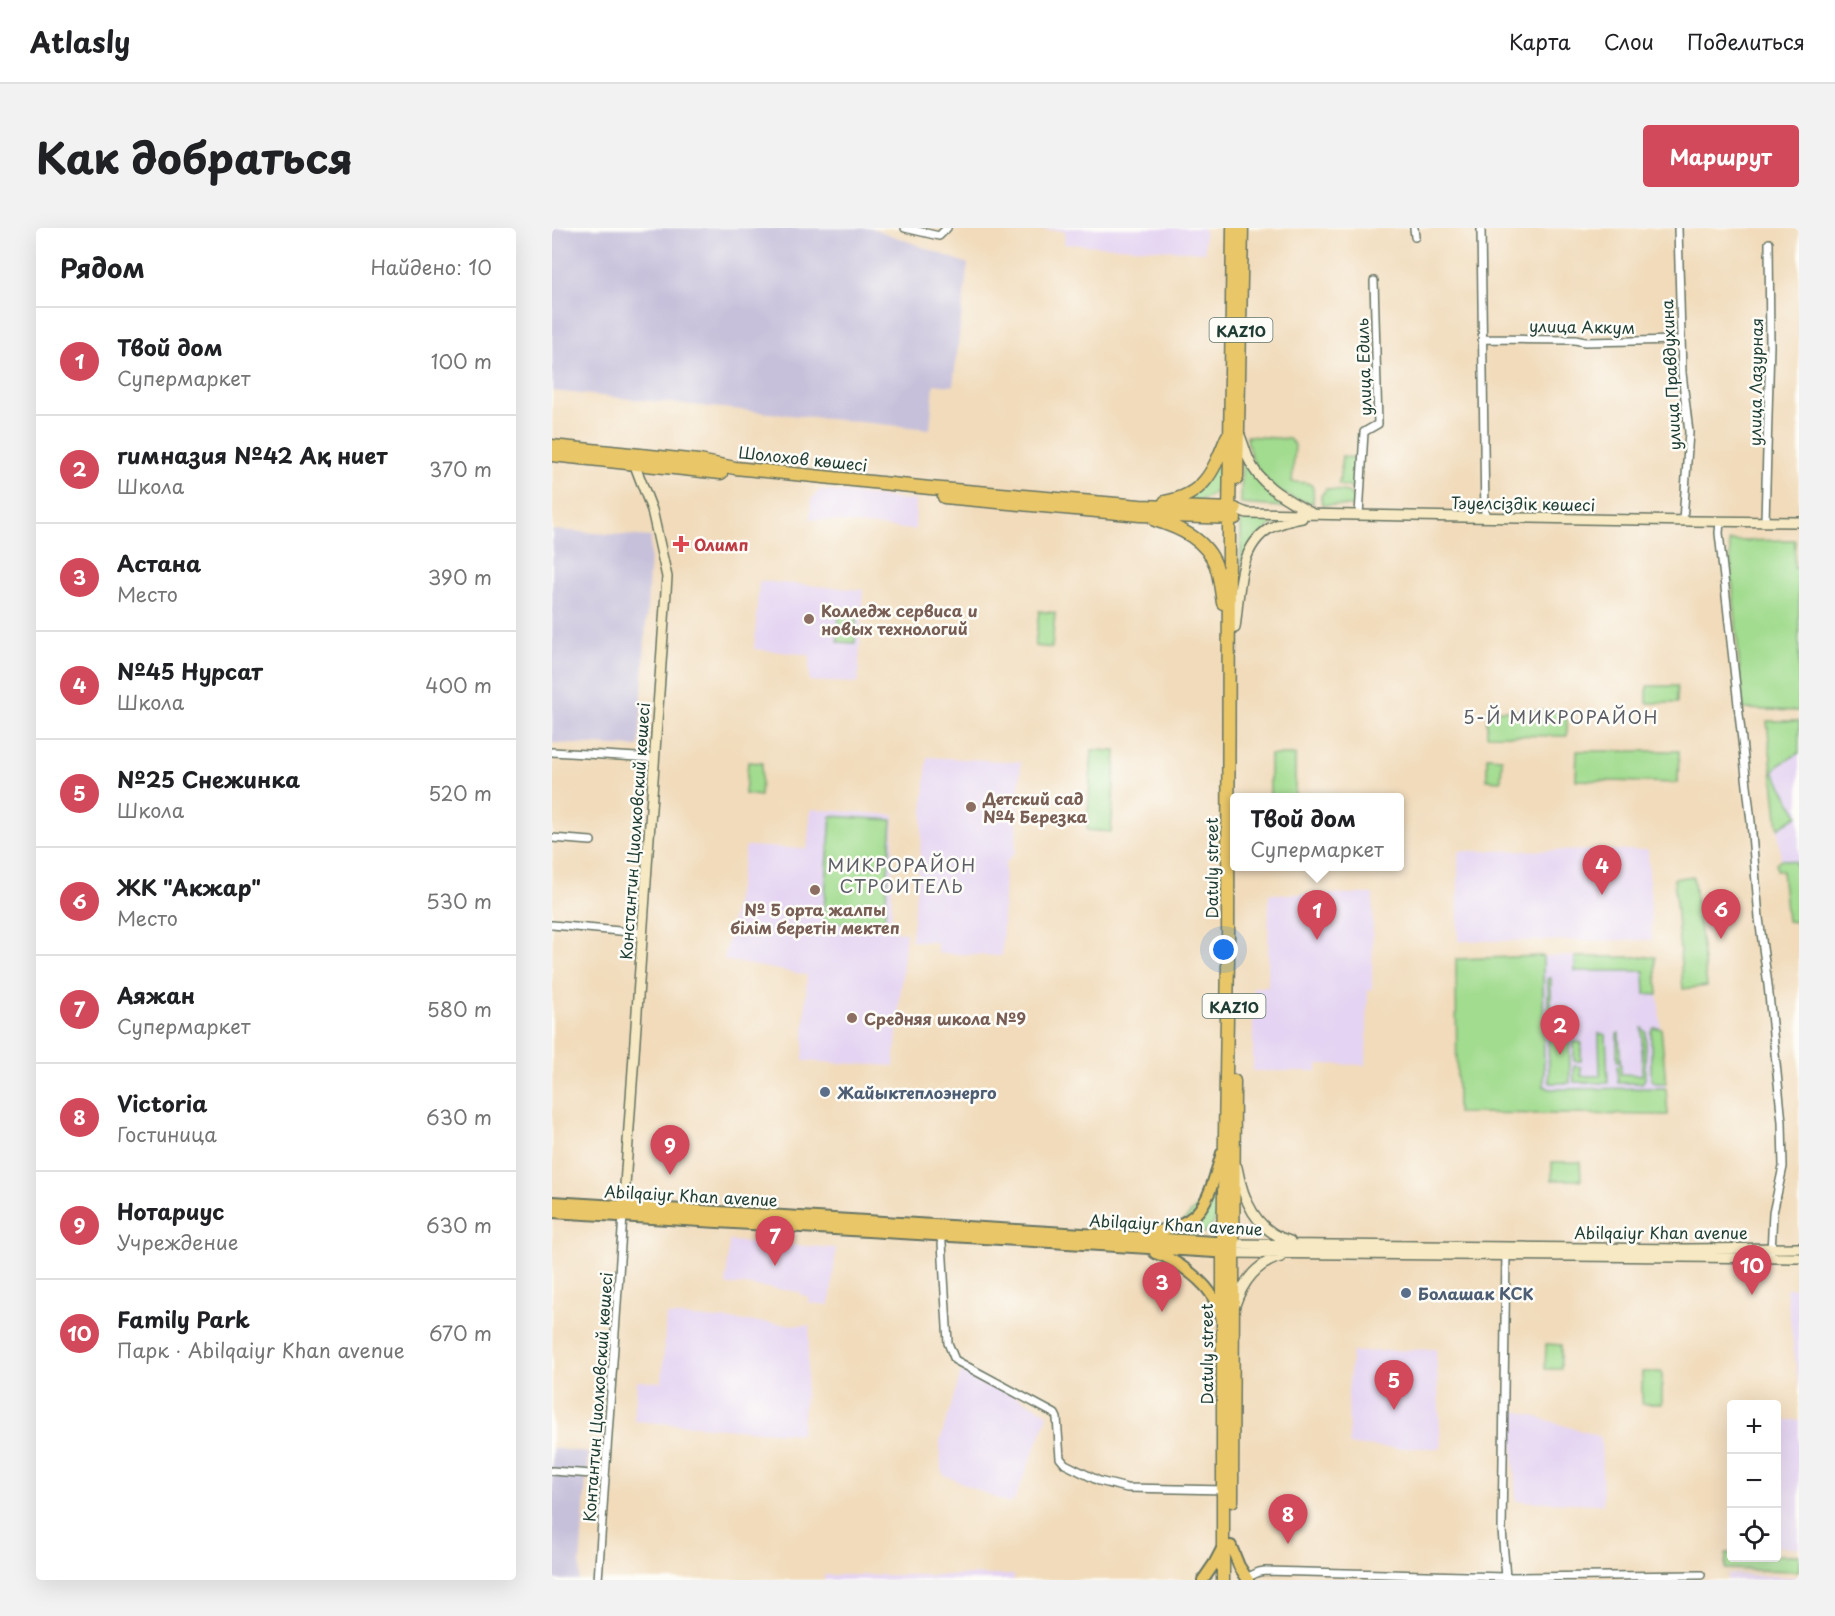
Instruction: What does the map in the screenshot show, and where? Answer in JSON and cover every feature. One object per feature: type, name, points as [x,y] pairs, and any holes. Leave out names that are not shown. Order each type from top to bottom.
[{"type":"highway","name":"Datuly street","points":[[1230,793],[1236,513],[1233,228]]},
{"type":"highway","name":"Datuly street","points":[[1234,431],[1242,228]]},
{"type":"highway","points":[[1140,510],[1186,497],[1201,486],[1212,472],[1234,431]]},
{"type":"highway","name":"Шолохов көшесі","points":[[552,446],[635,459],[930,496],[1073,509],[1140,510]]},
{"type":"highway","name":"Шолохов көшесі","points":[[552,455],[699,461],[735,468],[930,488],[1089,501],[1140,510]]},
{"type":"highway","points":[[1140,510],[1236,513]]},
{"type":"highway","points":[[1140,510],[1186,532],[1201,543],[1212,557],[1232,628]]},
{"type":"highway","name":"Datuly street","points":[[1231,717],[1236,793]]},
{"type":"highway","name":"Datuly street","points":[[1228,1490],[1223,1322],[1228,1248],[1230,797]]},
{"type":"highway","name":"Datuly street","points":[[1229,1146],[1236,871]]},
{"type":"highway","name":"Datuly street","points":[[1223,1580],[1227,1546],[1233,1311],[1228,1248]]},
{"type":"highway","name":"Datuly street","points":[[1227,1546],[1231,1580]]},
{"type":"main road","points":[[1234,431],[1263,481],[1277,494],[1313,514]]},
{"type":"main road","name":"Константин Циолковский көшесі","points":[[623,1211],[667,577],[652,510],[635,459]]},
{"type":"main road","name":"Тәуелсіздік көшесі","points":[[1236,513],[1799,522]]},
{"type":"main road","points":[[1232,628],[1243,567],[1254,543],[1271,528],[1313,514]]},
{"type":"main road","points":[[1112,1236],[1175,1228],[1195,1214],[1209,1196],[1229,1146]]},
{"type":"main road","points":[[1229,1146],[1246,1202],[1253,1214],[1268,1231],[1304,1249]]},
{"type":"main road","name":"Abilqaiyr Khan avenue","points":[[552,1202],[623,1211],[939,1230],[1112,1236],[1228,1248]]},
{"type":"main road","name":"Abilqaiyr Khan avenue","points":[[552,1212],[623,1211]]},
{"type":"main road","name":"Abilqaiyr Khan avenue","points":[[939,1230],[1140,1248],[1772,1253],[1799,1258]]},
{"type":"main road","points":[[1140,1248],[1180,1264],[1197,1279],[1214,1298],[1223,1322]]},
{"type":"main road","name":"Abilqaiyr Khan avenue","points":[[1772,1253],[1799,1248]]},
{"type":"main road","points":[[1233,1311],[1245,1283],[1261,1264],[1304,1249]]},
{"type":"main road","points":[[1203,1580],[1227,1546],[1247,1579]]},
{"type":"street","points":[[904,228],[939,236],[947,228]]},
{"type":"street","points":[[1414,228],[1415,237]]},
{"type":"street","points":[[1481,228],[1485,518]]},
{"type":"street","name":"улица Правдухина","points":[[1678,228],[1682,373],[1689,432],[1683,521]]},
{"type":"street","name":"улица Лазурная","points":[[1765,521],[1770,345],[1769,243]]},
{"type":"street","name":"улица Едиль","points":[[1359,515],[1364,432],[1378,424],[1374,281]]},
{"type":"street","name":"улица Аккум","points":[[1482,339],[1585,342],[1681,340]]},
{"type":"street","points":[[1720,521],[1719,533],[1782,1122],[1783,1167],[1773,1213],[1772,1253]]},
{"type":"street","points":[[552,752],[654,758]]},
{"type":"street","points":[[552,838],[591,841]]},
{"type":"street","points":[[552,925],[642,933]]},
{"type":"street","name":"Контантин Циолковский көшесі","points":[[598,1580],[623,1211]]},
{"type":"street","points":[[939,1230],[942,1243],[948,1343],[955,1360],[1055,1414],[1060,1458],[1065,1464],[1099,1480],[1127,1488],[1228,1490]]},
{"type":"street","points":[[1506,1251],[1502,1530],[1506,1577]]},
{"type":"street","points":[[552,1471],[605,1475]]},
{"type":"street","points":[[1247,1579],[1265,1571],[1506,1577],[1701,1575]]},
{"type":"shaded area","points":[[552,228],[872,228],[968,264],[953,386],[934,384],[930,429],[552,391]]},
{"type":"shaded area","points":[[1009,228],[1204,228],[1205,252],[1064,244],[1065,231]]},
{"type":"shaded area","points":[[820,490],[916,501],[915,530],[810,519],[811,500]]},
{"type":"shaded area","points":[[552,530],[651,537],[639,747],[552,743]]},
{"type":"shaded area","name":"Колледж сервиса и новых технологий","points":[[759,581],[863,590],[858,683],[809,681],[810,655],[754,649]]},
{"type":"shaded area","points":[[1767,721],[1799,721],[1799,922],[1787,921]]},
{"type":"shaded area","points":[[927,757],[1021,762],[1015,852],[1005,864],[1002,956],[937,953],[937,942],[911,941]]},
{"type":"shaded area","name":"№ 5 орта жалпы білім беретін мектеп","points":[[811,809],[894,815],[891,930],[906,933],[894,1066],[803,1061],[807,975],[724,960],[746,846],[807,849]]},
{"type":"shaded area","points":[[1648,850],[1652,940],[1458,941],[1458,851]]},
{"type":"shaded area","points":[[1269,894],[1373,894],[1372,989],[1368,990],[1366,1065],[1318,1064],[1317,1071],[1253,1071],[1253,987],[1268,987]]},
{"type":"shaded area","points":[[1545,956],[1655,957],[1668,1115],[1457,1113],[1456,959]]},
{"type":"shaded area","points":[[729,1241],[836,1248],[830,1305],[809,1303],[809,1297],[801,1295],[801,1292],[746,1285],[726,1285]]},
{"type":"shaded area","points":[[1786,1288],[1799,1288],[1799,1390]]},
{"type":"shaded area","points":[[666,1315],[810,1326],[801,1434],[634,1421],[637,1381],[662,1382]]},
{"type":"shaded area","points":[[1436,1349],[1441,1448],[1349,1445],[1348,1391],[1352,1352]]},
{"type":"shaded area","points":[[966,1370],[1046,1412],[1048,1416],[1014,1501],[1009,1504],[944,1475],[941,1470],[940,1441],[961,1373]]},
{"type":"shaded area","points":[[1517,1411],[1601,1437],[1603,1504],[1516,1501],[1511,1415]]},
{"type":"shaded area","points":[[1782,1420],[1799,1420],[1799,1548],[1781,1546]]},
{"type":"shaded area","points":[[552,1448],[588,1453],[579,1580],[552,1580]]},
{"type":"shaded area","points":[[1727,1574],[1799,1577],[1799,1580],[1727,1580]]},
{"type":"shaded area","points":[[824,1575],[1014,1575],[1014,1580],[824,1580]]},
{"type":"green space","points":[[1247,436],[1289,439],[1295,445],[1292,482],[1308,483],[1313,487],[1313,503],[1289,496],[1268,482],[1253,461]]},
{"type":"green space","points":[[1242,445],[1247,462],[1297,508],[1241,504]]},
{"type":"green space","points":[[1222,455],[1220,477],[1215,492],[1202,499],[1180,501]]},
{"type":"green space","points":[[1342,456],[1359,459],[1358,492],[1339,485]]},
{"type":"green space","points":[[1326,489],[1348,492],[1357,500],[1357,504],[1354,506],[1322,505],[1321,496]]},
{"type":"green space","points":[[1289,519],[1269,526],[1241,564],[1241,520]]},
{"type":"green space","points":[[1795,540],[1794,568],[1799,568],[1799,711],[1743,709],[1729,541]]},
{"type":"green space","points":[[839,609],[857,611],[855,643],[838,642]]},
{"type":"green space","points":[[1039,611],[1055,613],[1052,648],[1035,646]]},
{"type":"green space","points":[[1647,686],[1677,686],[1677,703],[1647,703]]},
{"type":"green space","points":[[1487,710],[1567,711],[1567,736],[1487,735]]},
{"type":"green space","points":[[1767,721],[1799,721],[1799,753],[1777,766],[1774,772],[1798,815],[1778,828]]},
{"type":"green space","points":[[1092,750],[1116,751],[1111,832],[1087,830]]},
{"type":"green space","points":[[1577,751],[1679,751],[1678,783],[1576,780]]},
{"type":"green space","points":[[1270,755],[1295,755],[1295,793],[1270,793]]},
{"type":"green space","points":[[1487,757],[1502,758],[1501,781],[1487,780]]},
{"type":"green space","points":[[748,762],[762,763],[760,796],[745,794]]},
{"type":"green space","points":[[831,816],[892,820],[884,926],[823,922]]},
{"type":"green space","points":[[1781,859],[1795,862],[1799,872],[1799,922],[1787,921],[1782,870],[1777,870],[1776,863]]},
{"type":"green space","points":[[1693,876],[1707,986],[1683,989],[1674,879]]},
{"type":"green space","points":[[1543,956],[1544,1086],[1550,1089],[1666,1088],[1668,1115],[1457,1113],[1456,959]]},
{"type":"green space","points":[[1575,957],[1655,957],[1658,995],[1645,994],[1644,971],[1575,971]]},
{"type":"green space","points":[[1548,978],[1551,978],[1551,1007],[1569,1008],[1570,1083],[1551,1083],[1549,1081],[1548,1024],[1550,1034],[1564,1034],[1564,1014],[1550,1014],[1550,1022],[1548,1022]]},
{"type":"green space","points":[[1642,1028],[1646,1032],[1645,1079],[1642,1083],[1618,1083],[1617,1065],[1621,1064],[1621,1074],[1642,1075]]},
{"type":"green space","points":[[1654,1028],[1661,1028],[1666,1083],[1656,1083],[1651,1079],[1651,1031]]},
{"type":"green space","points":[[1599,1033],[1606,1035],[1608,1083],[1574,1082],[1574,1066],[1581,1067],[1581,1076],[1600,1076]]},
{"type":"green space","points":[[1619,1033],[1620,1061],[1617,1061],[1617,1034]]},
{"type":"green space","points":[[1574,1042],[1581,1042],[1581,1061],[1574,1061]]},
{"type":"green space","points":[[1552,1162],[1580,1162],[1581,1180],[1552,1180]]},
{"type":"green space","points":[[1217,1185],[1217,1213],[1214,1223],[1208,1230],[1182,1237],[1153,1235],[1175,1230]]},
{"type":"green space","points":[[1252,1219],[1261,1231],[1273,1238],[1251,1237]]},
{"type":"green space","points":[[1546,1344],[1561,1345],[1561,1369],[1545,1369]]},
{"type":"green space","points":[[1642,1372],[1662,1372],[1662,1404],[1642,1404]]},
{"type":"green space","points":[[1726,1553],[1727,1562],[1781,1562],[1781,1555],[1799,1555],[1799,1571],[1725,1569]]},
{"type":"place","name":"Олимп","points":[[681,544]]},
{"type":"place","name":"Колледж сервиса и новых технологий","points":[[809,619]]},
{"type":"place","name":"Детский сад №4 Березка","points":[[971,807]]},
{"type":"place","name":"№ 5 орта жалпы білім беретін мектеп","points":[[815,890]]},
{"type":"place","name":"№45 Нурсат","points":[[1602,895]]},
{"type":"place","name":"ЖК \"Акжар\"","points":[[1721,939]]},
{"type":"place","name":"Твой дом","points":[[1317,940]]},
{"type":"place","name":"Средняя школа №9","points":[[852,1018]]},
{"type":"place","name":"гимназия №42 Ақ ниет","points":[[1560,1055]]},
{"type":"place","name":"Жайыктеплоэнерго","points":[[825,1092]]},
{"type":"place","name":"Нотариус","points":[[670,1175]]},
{"type":"place","name":"Аяжан","points":[[775,1266]]},
{"type":"place","name":"Болашак КСК","points":[[1406,1293]]},
{"type":"place","name":"Family Park","points":[[1752,1295]]},
{"type":"place","name":"Астана","points":[[1162,1312]]},
{"type":"place","name":"№25 Снежинка","points":[[1394,1410]]},
{"type":"place","name":"Victoria","points":[[1288,1544]]},
{"type":"district","name":"5-Й МИКРОРАЙОН","points":[[1561,716]]},
{"type":"district","name":"МИКРОРАЙОН СТРОИТЕЛЬ","points":[[902,874]]}]
